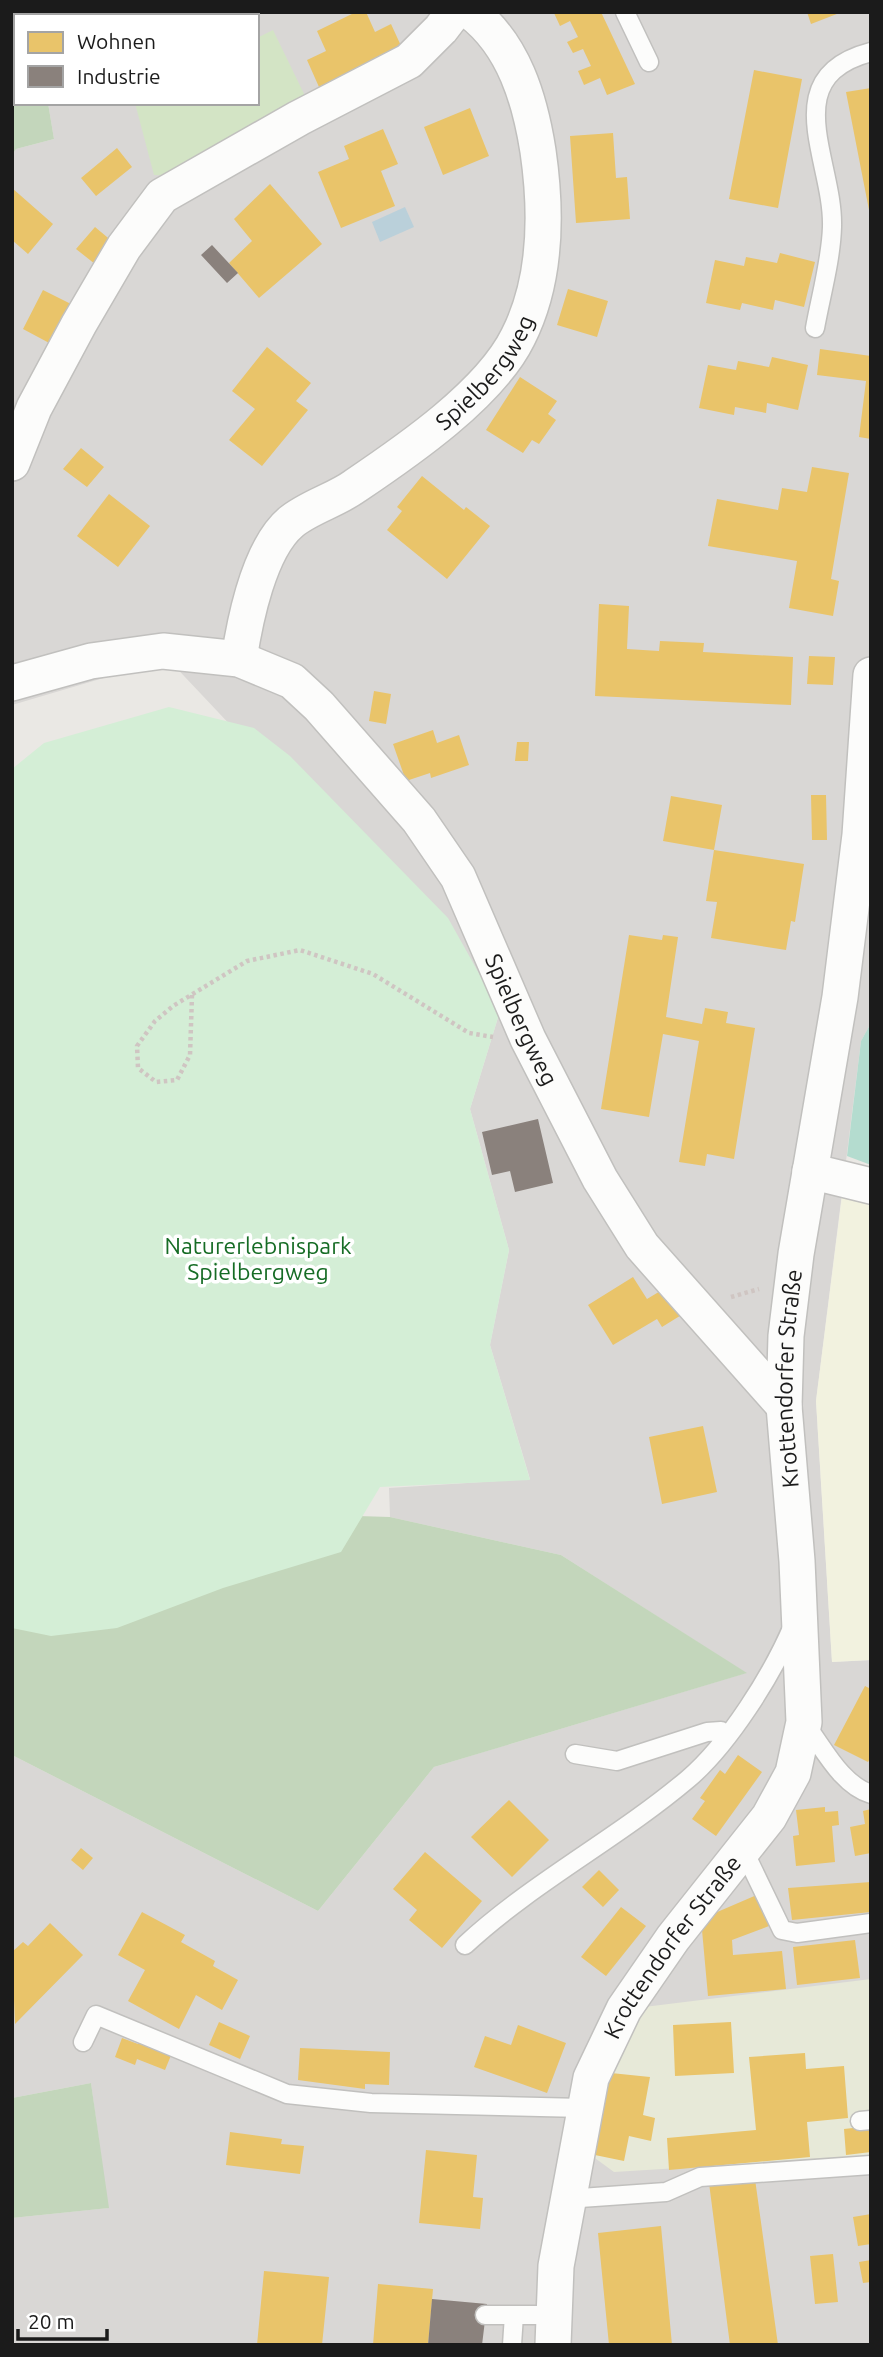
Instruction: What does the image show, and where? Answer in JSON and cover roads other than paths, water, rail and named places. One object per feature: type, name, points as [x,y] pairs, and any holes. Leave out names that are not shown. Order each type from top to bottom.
[{"type":"street","name":"Spielbergweg","points":[[12,463],[34,408],[79,324],[124,247],[162,196],[299,118],[409,61],[441,29],[469,13],[499,40],[520,78],[534,123],[542,181],[544,239],[518,339],[497,368],[454,412],[352,489],[291,523],[272,546],[260,576],[244,627],[239,659]]},
{"type":"street","name":"Spielbergweg","points":[[12,683],[91,661],[163,651],[239,659],[292,681],[319,706],[419,820],[458,877],[527,1039],[600,1179],[642,1247],[784,1406]]},
{"type":"street","name":"Krottendorfer Straße","points":[[553,2330],[556,2266],[566,2199],[591,2078],[624,2009],[673,1938],[769,1817],[793,1773],[804,1722],[800,1611],[784,1406],[786,1336],[793,1276],[840,996],[860,835],[871,675]]},
{"type":"street","points":[[810,1171],[871,1186]]},
{"type":"lane","points":[[625,12],[649,62]]},
{"type":"lane","points":[[816,328],[832,226],[816,111],[818,87],[834,67],[871,52]]},
{"type":"lane","points":[[465,1945],[500,1913],[617,1834],[690,1777],[727,1736],[777,1663],[800,1611]]},
{"type":"lane","points":[[804,1722],[845,1777],[861,1791],[871,1794]]},
{"type":"lane","points":[[575,1754],[617,1761],[707,1732],[721,1731],[727,1736]]},
{"type":"lane","points":[[743,1849],[782,1930],[797,1933],[871,1923]]},
{"type":"lane","points":[[83,2042],[96,2015],[287,2094],[371,2103],[583,2108]]},
{"type":"lane","points":[[566,2199],[666,2192],[700,2177],[871,2165]]},
{"type":"lane","points":[[485,2315],[514,2315],[553,2330]]},
{"type":"lane","points":[[512,2345],[514,2315]]},
{"type":"water","points":[[405,207],[414,227],[380,242],[372,222]]},
{"type":"park label","name":"Naturerlebnispark Spielbergweg","points":[[258,1259]]}]
